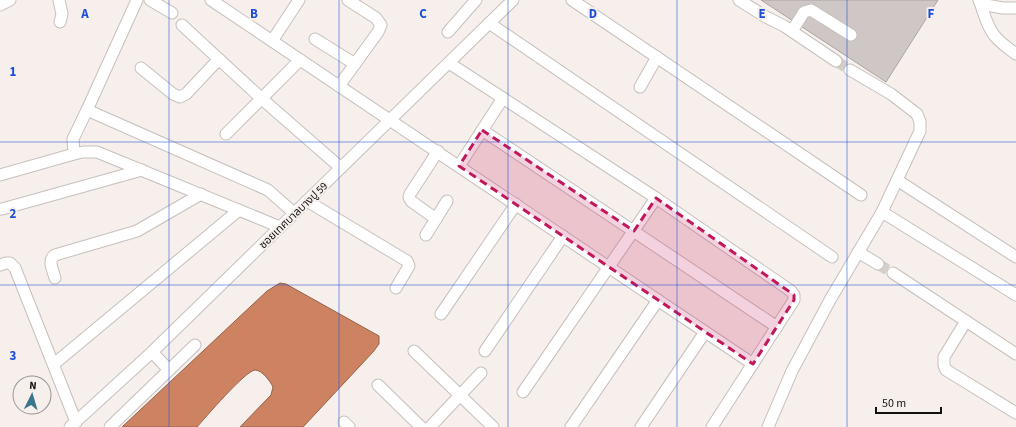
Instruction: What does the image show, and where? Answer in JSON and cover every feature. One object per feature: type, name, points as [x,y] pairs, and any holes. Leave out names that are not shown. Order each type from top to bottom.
[{"type":"street","points":[[0,5],[10,0]]},
{"type":"street","points":[[59,0],[62,14],[60,22]]},
{"type":"street","points":[[74,154],[74,139],[138,0]]},
{"type":"street","points":[[150,0],[172,13]]},
{"type":"street","points":[[211,0],[438,151],[608,268],[753,364]]},
{"type":"street","points":[[272,41],[300,0]]},
{"type":"street","points":[[339,86],[378,32],[381,25],[376,18],[348,0]]},
{"type":"street","points":[[448,32],[476,0]]},
{"type":"street","name":"ซอยเทศบาลบางปู 59","points":[[73,424],[152,352],[511,0]]},
{"type":"street","points":[[572,0],[861,195]]},
{"type":"street","points":[[738,0],[766,17],[792,30],[836,61]]},
{"type":"street","points":[[980,2],[1011,8],[1016,14]]},
{"type":"street","points":[[980,2],[988,25],[994,35],[1001,43],[1016,54]]},
{"type":"street","points":[[792,30],[804,12],[810,10],[852,35]]},
{"type":"street","points":[[489,23],[832,257]]},
{"type":"street","points":[[182,25],[262,99],[341,168]]},
{"type":"street","points":[[315,39],[355,64]]},
{"type":"street","points":[[640,87],[657,57]]},
{"type":"street","points":[[141,68],[173,94],[180,96],[186,94],[219,60]]},
{"type":"street","points":[[226,134],[300,60]]},
{"type":"street","points":[[448,63],[656,198],[792,291],[794,300],[712,427]]},
{"type":"street","points":[[768,427],[792,371],[830,300],[882,212],[920,131],[920,122],[917,114],[891,94],[850,70]]},
{"type":"street","points":[[459,166],[503,98]]},
{"type":"street","points":[[87,110],[268,190],[294,213]]},
{"type":"street","points":[[482,130],[777,327]]},
{"type":"street","points":[[436,219],[411,201],[409,197],[438,151]]},
{"type":"street","points":[[0,175],[74,154],[83,152],[98,152],[280,227]]},
{"type":"street","points":[[2,209],[142,170]]},
{"type":"street","points":[[897,180],[1016,257]]},
{"type":"street","points":[[55,278],[51,260],[55,255],[137,231],[201,194]]},
{"type":"street","points":[[523,392],[656,198]]},
{"type":"street","points":[[307,201],[408,261],[409,266],[396,288]]},
{"type":"street","points":[[426,235],[447,201]]},
{"type":"street","points":[[441,314],[516,204]]},
{"type":"street","points":[[54,364],[239,210]]},
{"type":"street","points":[[882,212],[1016,295]]},
{"type":"street","points":[[485,351],[563,236]]},
{"type":"street","points":[[858,252],[878,264]]},
{"type":"street","points":[[0,265],[10,263],[15,268],[54,364],[73,424]]},
{"type":"street","points":[[892,273],[1016,354]]},
{"type":"street","points":[[576,425],[658,300]]},
{"type":"street","points":[[966,321],[944,357],[944,365],[946,370],[1016,413]]},
{"type":"street","points":[[642,427],[705,332]]},
{"type":"street","points":[[110,427],[195,345]]},
{"type":"street","points":[[414,351],[493,427]]},
{"type":"street","points":[[152,352],[169,370]]},
{"type":"street","points":[[430,427],[481,373]]},
{"type":"street","points":[[378,385],[421,427]]},
{"type":"highlighted area","points":[[482,130],[634,231],[656,198],[794,295],[794,300],[753,364],[459,166]]},
{"type":"shaded area","points":[[280,283],[286,284],[379,336],[379,344],[373,352],[303,427],[240,427],[271,395],[273,387],[270,382],[266,376],[258,370],[255,370],[250,372],[234,386],[197,427],[122,427],[267,291]]},
{"type":"building","points":[[761,0],[938,0],[886,82]]},
{"type":"tunnel","points":[[836,61],[850,70]]},
{"type":"tunnel","points":[[878,264],[893,273]]}]
